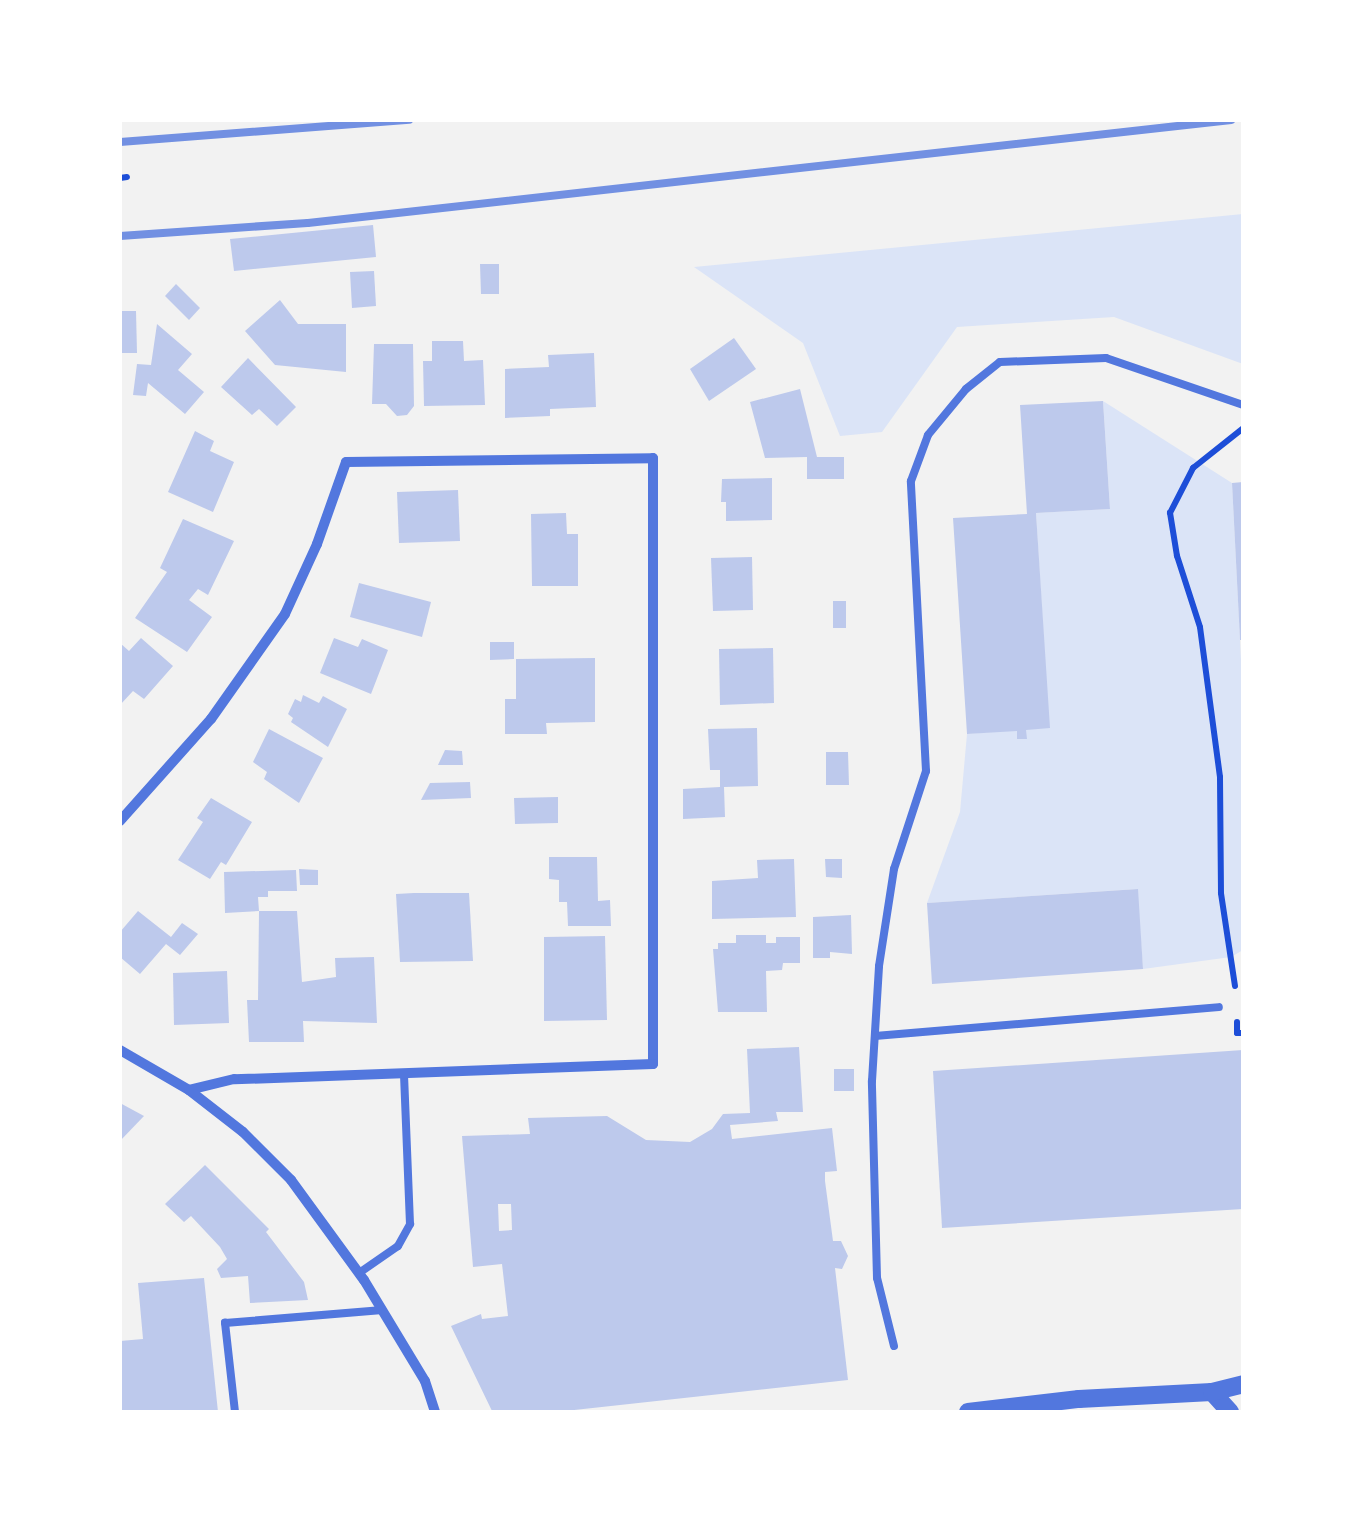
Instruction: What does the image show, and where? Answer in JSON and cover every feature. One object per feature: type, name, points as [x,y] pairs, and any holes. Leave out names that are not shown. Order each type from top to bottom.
[{"type":"street","points":[[120,821],[211,719],[286,614],[317,544],[346,462],[652,458],[653,1064],[234,1079],[189,1090]]},
{"type":"street","points":[[120,1050],[189,1090],[244,1132],[291,1180],[382,1310],[425,1380],[434,1412]]},
{"type":"street","points":[[968,1412],[1078,1399],[1212,1392],[1243,1384]]},
{"type":"street","points":[[1212,1392],[1230,1412]]},
{"type":"lane","points":[[894,1346],[877,1278],[874,1036],[879,966],[894,869],[926,771],[911,481],[928,435],[966,389],[1000,362],[1106,358],[1243,405]]},
{"type":"lane","points":[[874,1036],[1219,1007]]},
{"type":"lane","points":[[359,1273],[398,1246],[410,1224],[404,1073]]},
{"type":"lane","points":[[235,1412],[225,1323],[382,1310]]},
{"type":"path","points":[[1219,1007],[1237,1005],[1221,893],[1220,777],[1200,627],[1176,556],[1170,512],[1192,468],[1243,428]]},
{"type":"shaded area","points":[[1243,214],[1243,364],[1114,317],[957,327],[882,432],[840,436],[803,343],[694,267]]},
{"type":"shaded area","points":[[1103,401],[1232,483],[1243,699],[1243,950],[1231,957],[1143,969],[1137,889],[927,903],[960,812],[967,734],[1049,727],[1036,513],[1110,509]]},
{"type":"building","points":[[373,225],[376,257],[234,271],[230,239]]},
{"type":"building","points":[[480,264],[499,264],[499,294],[481,294]]},
{"type":"building","points":[[374,271],[376,306],[352,308],[350,272]]},
{"type":"building","points":[[176,284],[200,308],[189,320],[165,296]]},
{"type":"building","points":[[280,300],[298,324],[346,324],[346,372],[275,365],[245,331]]},
{"type":"building","points":[[120,311],[136,311],[137,353],[120,353]]},
{"type":"building","points":[[157,324],[192,354],[178,370],[204,392],[185,414],[148,383],[146,396],[133,395],[137,364],[151,365]]},
{"type":"building","points":[[734,338],[756,369],[709,401],[690,369]]},
{"type":"building","points":[[432,341],[463,341],[464,361],[483,360],[485,405],[424,406],[423,361],[432,361]]},
{"type":"building","points":[[374,344],[413,344],[414,406],[407,415],[397,416],[386,404],[372,404]]},
{"type":"building","points":[[594,353],[596,407],[550,409],[550,416],[505,418],[505,369],[549,367],[548,355]]},
{"type":"building","points":[[248,358],[296,407],[277,426],[259,409],[252,415],[221,387]]},
{"type":"building","points":[[800,389],[817,457],[844,457],[844,479],[807,479],[807,457],[765,458],[750,402]]},
{"type":"building","points":[[1103,401],[1110,509],[1036,513],[1050,728],[1026,730],[1027,739],[1017,739],[1017,731],[967,734],[953,518],[1027,514],[1020,405]]},
{"type":"building","points":[[195,431],[214,441],[210,451],[234,462],[213,512],[168,492]]},
{"type":"building","points":[[772,478],[772,520],[726,521],[726,502],[721,502],[722,479]]},
{"type":"building","points":[[1243,482],[1243,640],[1240,640],[1232,483]]},
{"type":"building","points":[[458,490],[460,541],[399,543],[397,492]]},
{"type":"building","points":[[566,513],[567,534],[578,534],[578,586],[532,586],[531,514]]},
{"type":"building","points":[[183,519],[234,541],[208,595],[198,589],[189,600],[212,617],[187,652],[135,618],[167,572],[160,568]]},
{"type":"building","points":[[752,557],[753,610],[713,611],[711,558]]},
{"type":"building","points":[[359,583],[431,602],[422,637],[350,617]]},
{"type":"building","points":[[833,601],[846,601],[846,628],[833,628]]},
{"type":"building","points":[[141,638],[173,666],[144,699],[133,691],[120,705],[120,643],[129,651]]},
{"type":"building","points":[[334,638],[358,647],[362,639],[388,650],[371,694],[320,673]]},
{"type":"building","points":[[490,642],[514,642],[514,659],[490,660]]},
{"type":"building","points":[[773,648],[774,703],[720,705],[719,649]]},
{"type":"building","points":[[595,658],[595,722],[546,723],[547,734],[505,734],[505,699],[516,699],[516,659]]},
{"type":"building","points":[[303,695],[319,703],[323,696],[347,709],[328,747],[291,722],[293,718],[288,714],[295,699],[301,702]]},
{"type":"building","points":[[757,728],[758,786],[724,787],[725,817],[683,819],[683,789],[720,787],[720,770],[710,770],[708,729]]},
{"type":"building","points":[[269,729],[323,758],[299,803],[264,779],[267,772],[253,762]]},
{"type":"building","points":[[445,750],[462,751],[463,765],[438,765]]},
{"type":"building","points":[[826,752],[848,752],[849,785],[826,785]]},
{"type":"building","points":[[470,782],[471,798],[421,800],[430,783]]},
{"type":"building","points":[[558,797],[558,823],[515,824],[514,798]]},
{"type":"building","points":[[211,798],[252,822],[226,865],[221,862],[210,879],[178,860],[203,822],[197,818]]},
{"type":"building","points":[[549,857],[597,857],[598,901],[610,900],[611,926],[568,926],[567,902],[559,902],[559,880],[549,879]]},
{"type":"building","points":[[794,859],[796,917],[712,919],[712,881],[758,878],[757,860]]},
{"type":"building","points":[[825,859],[842,859],[842,878],[826,877]]},
{"type":"building","points":[[299,869],[318,870],[318,885],[300,885]]},
{"type":"building","points":[[296,870],[297,891],[268,891],[268,897],[258,897],[259,911],[225,913],[224,872]]},
{"type":"building","points":[[1138,889],[1143,969],[932,984],[927,903]]},
{"type":"building","points":[[469,893],[473,961],[400,962],[396,894]]},
{"type":"building","points":[[138,911],[171,937],[182,923],[198,934],[180,955],[166,944],[140,974],[120,957],[120,932]]},
{"type":"building","points":[[259,911],[297,911],[302,982],[336,977],[335,958],[374,957],[377,1023],[303,1021],[304,1042],[249,1042],[247,1000],[258,1000]]},
{"type":"building","points":[[851,915],[852,954],[830,952],[830,958],[813,958],[813,917]]},
{"type":"building","points":[[736,935],[766,935],[766,943],[776,943],[776,937],[800,937],[800,963],[783,963],[782,970],[766,971],[767,1012],[718,1012],[713,949],[718,949],[718,943],[736,943]]},
{"type":"building","points":[[605,936],[607,1020],[544,1021],[544,937]]},
{"type":"building","points":[[227,971],[229,1023],[174,1025],[173,973]]},
{"type":"building","points":[[799,1047],[803,1112],[776,1112],[778,1121],[730,1125],[732,1139],[832,1128],[837,1171],[825,1172],[825,1181],[833,1241],[841,1241],[848,1256],[842,1269],[835,1268],[848,1380],[556,1412],[492,1411],[451,1326],[481,1314],[482,1319],[508,1316],[502,1264],[473,1267],[462,1136],[530,1134],[528,1118],[607,1116],[646,1140],[690,1142],[712,1129],[723,1114],[750,1113],[747,1049]],"holes":[[[498,1204],[511,1204],[512,1230],[499,1231]]]},
{"type":"building","points":[[1243,1050],[1243,1209],[942,1228],[933,1071]]},
{"type":"building","points":[[834,1069],[854,1069],[854,1091],[834,1091]]},
{"type":"building","points":[[120,1103],[144,1116],[120,1141]]},
{"type":"building","points":[[205,1165],[269,1229],[266,1232],[304,1282],[308,1300],[250,1303],[248,1276],[221,1278],[217,1269],[227,1259],[220,1247],[191,1216],[184,1222],[165,1204]]},
{"type":"building","points":[[204,1278],[218,1412],[120,1412],[120,1341],[143,1339],[138,1283]]},
{"type":"railway","points":[[120,142],[409,120]]},
{"type":"railway","points":[[120,236],[308,223],[1231,120]]}]
